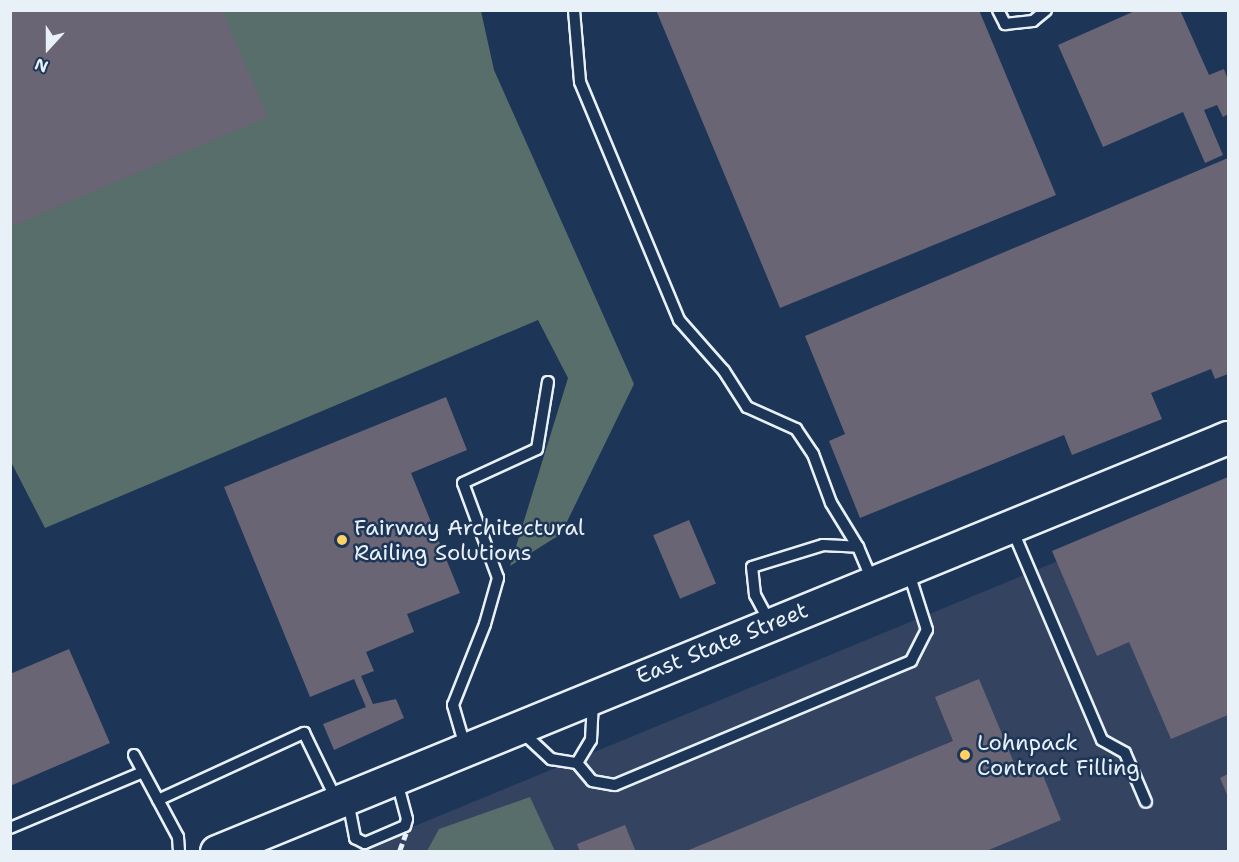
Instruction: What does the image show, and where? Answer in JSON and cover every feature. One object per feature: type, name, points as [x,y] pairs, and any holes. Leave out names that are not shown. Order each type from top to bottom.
[{"type":"street","name":"East State Street","points":[[217,852],[593,696],[1228,438]]},
{"type":"lane","points":[[574,10],[580,82],[679,320],[724,371],[747,407],[795,429],[813,454],[831,503],[858,547],[873,582]]},
{"type":"lane","points":[[998,10],[1005,24],[1033,21],[1046,10]]},
{"type":"lane","points":[[466,749],[453,705],[485,624],[498,578],[463,483],[537,449],[548,382]]},
{"type":"lane","points":[[1011,526],[1102,740],[1125,753],[1146,802]]},
{"type":"lane","points":[[770,624],[755,595],[752,567],[823,545],[858,547]]},
{"type":"lane","points":[[518,728],[551,759],[577,763],[592,781],[615,785],[911,661],[927,630],[907,568]]},
{"type":"lane","points":[[577,763],[591,740],[593,696]]},
{"type":"lane","points":[[158,800],[304,733],[342,800],[355,838],[365,843],[405,826],[407,819],[396,778]]},
{"type":"lane","points":[[134,755],[178,837],[179,852]]},
{"type":"lane","points":[[10,828],[143,772]]},
{"type":"shaded area","points":[[1228,491],[1228,851],[354,851]]},
{"type":"green space","points":[[222,11],[481,11],[494,70],[634,384],[561,534],[510,566],[568,378],[538,320],[45,528],[11,462],[11,227]]},
{"type":"green space","points":[[530,797],[555,851],[427,851],[439,829]]},
{"type":"building","points":[[10,10],[222,10],[268,117],[10,227]]},
{"type":"building","points":[[656,10],[979,10],[1056,195],[780,308]]},
{"type":"building","points":[[1137,10],[1180,10],[1209,75],[1224,69],[1228,80],[1228,114],[1223,117],[1217,105],[1204,110],[1223,155],[1205,163],[1183,112],[1103,147],[1058,45]]},
{"type":"building","points":[[1228,158],[1228,374],[1215,379],[1211,369],[1151,393],[1162,419],[1072,455],[1064,435],[860,518],[829,441],[845,434],[805,336]]},
{"type":"building","name":"Fairway Architectural Railing Solutions","points":[[446,397],[467,450],[411,473],[460,593],[407,614],[414,632],[366,652],[374,671],[361,676],[373,704],[396,699],[404,718],[334,750],[323,724],[366,707],[354,679],[310,697],[224,487]]},
{"type":"building","points":[[1228,477],[1228,715],[1171,739],[1129,642],[1097,656],[1052,551]]},
{"type":"building","points":[[689,520],[716,584],[680,599],[653,535]]},
{"type":"building","points":[[69,649],[110,743],[10,786],[10,674]]},
{"type":"building","name":"Lohnpack Contract Filling","points":[[979,679],[1020,777],[1040,768],[1061,820],[984,852],[684,852],[953,741],[935,697]]},
{"type":"building","points":[[1228,774],[1228,797],[1220,778]]},
{"type":"building","points":[[625,825],[636,852],[580,852],[577,844]]},
{"type":"railway","points":[[399,852],[406,833]]},
{"type":"place","name":"Fairway Architectural Railing Solutions","points":[[342,540]]},
{"type":"place","name":"Lohnpack Contract Filling","points":[[965,755]]}]
